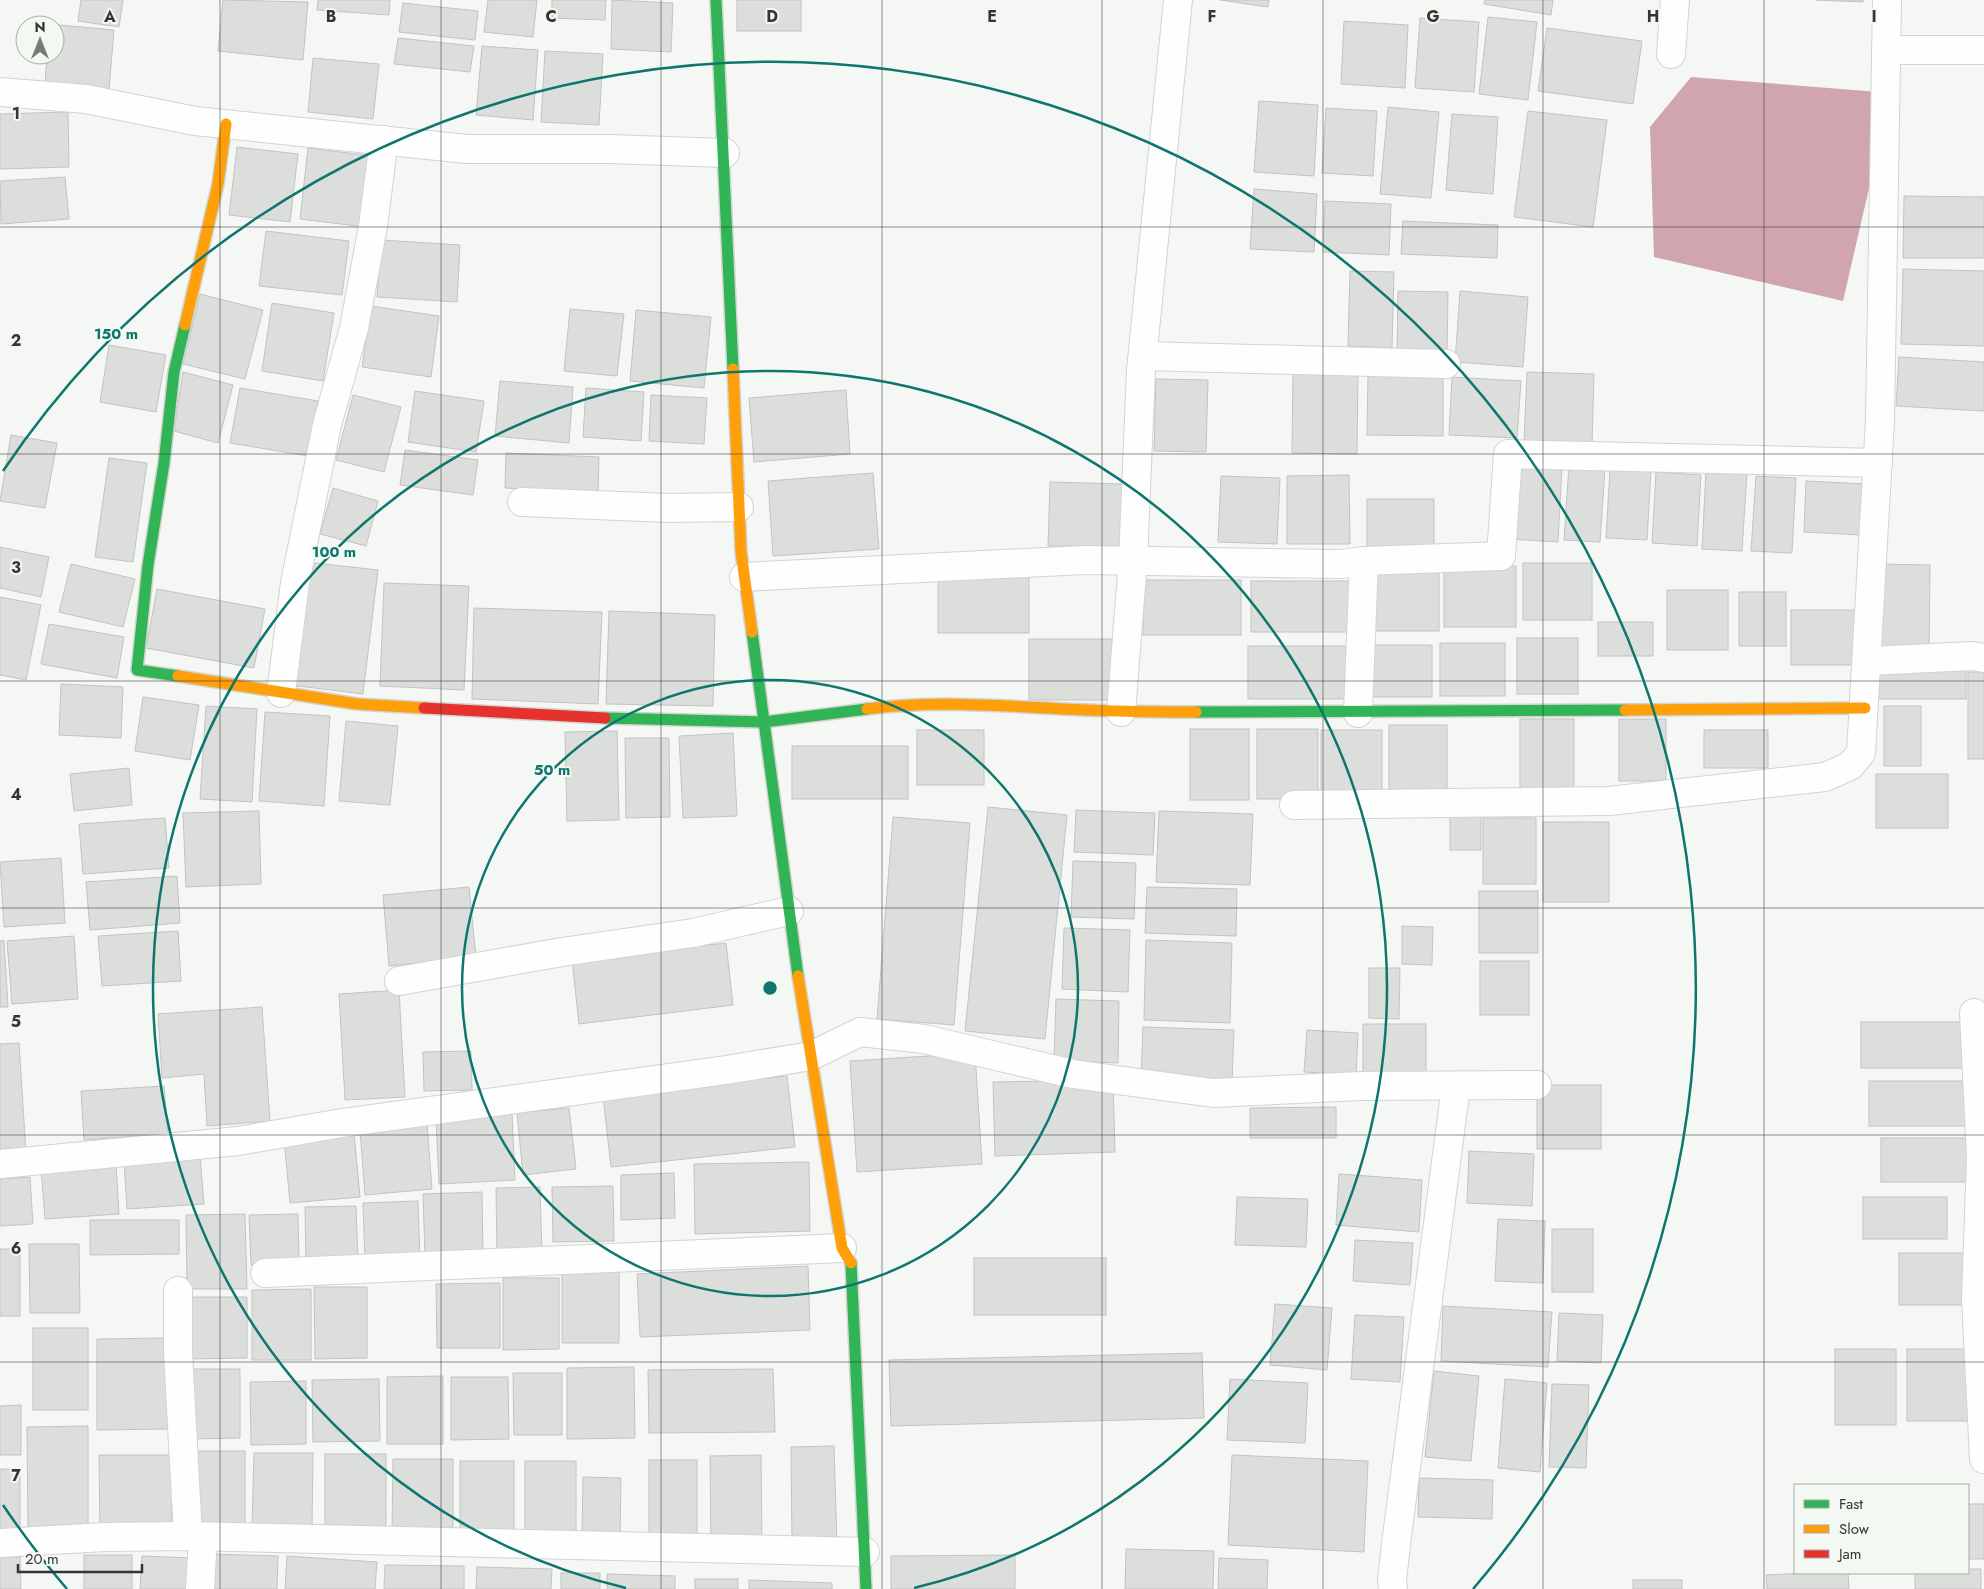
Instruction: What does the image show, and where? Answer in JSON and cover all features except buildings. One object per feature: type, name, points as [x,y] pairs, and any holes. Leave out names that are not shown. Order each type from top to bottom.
[{"type":"street","points":[[716,0],[725,153],[739,507],[744,577],[789,911],[811,1056],[842,1248],[852,1264],[866,1589]]},
{"type":"street","points":[[1121,712],[1133,561],[1143,356],[1178,0]]},
{"type":"street","points":[[1672,54],[1675,0]]},
{"type":"street","points":[[1294,805],[1609,800],[1825,777],[1850,766],[1861,753],[1868,660],[1878,462],[1887,0]]},
{"type":"street","points":[[1886,50],[1984,50]]},
{"type":"street","points":[[0,92],[86,99],[195,121],[467,149],[610,149],[725,153]]},
{"type":"street","points":[[226,124],[218,184],[174,372],[164,463],[148,565],[137,670],[357,704],[619,719],[764,722],[903,704],[962,704],[1121,712],[1358,713],[1865,708]]},
{"type":"street","points":[[281,693],[295,583],[327,425],[354,328],[373,226],[384,140]]},
{"type":"street","points":[[1143,356],[1446,364]]},
{"type":"street","points":[[744,577],[1084,560],[1341,564],[1364,561],[1501,556],[1508,454],[1878,462]]},
{"type":"street","points":[[522,502],[668,508],[739,507]]},
{"type":"street","points":[[1358,713],[1364,561]]},
{"type":"street","points":[[1868,660],[1972,656],[1984,658]]},
{"type":"street","points":[[400,982],[562,952],[693,933],[789,911]]},
{"type":"street","points":[[1974,1013],[1981,1158],[1976,1298],[1984,1459]]},
{"type":"street","points":[[0,1164],[238,1140],[811,1056],[860,1032],[924,1039],[1072,1074],[1213,1093],[1360,1086],[1537,1085]]},
{"type":"street","points":[[1393,1589],[1392,1580],[1397,1536],[1456,1086]]},
{"type":"street","points":[[265,1273],[842,1248]]},
{"type":"street","points":[[178,1291],[178,1352],[200,1589]]},
{"type":"street","points":[[0,1543],[105,1536],[195,1536],[865,1552]]},
{"type":"shaded area","points":[[1691,77],[1891,93],[1843,301],[1654,257],[1650,127]]},
{"type":"traffic: fast","points":[[716,0],[733,369]]},
{"type":"traffic: fast","points":[[178,676],[137,670],[148,565],[164,463],[174,372],[185,325]]},
{"type":"traffic: fast","points":[[752,632],[798,976]]},
{"type":"traffic: fast","points":[[605,718],[764,722],[867,709]]},
{"type":"traffic: fast","points":[[1196,712],[1625,710]]},
{"type":"traffic: fast","points":[[851,1263],[866,1589]]},
{"type":"traffic: slow","points":[[185,325],[218,184],[226,124]]},
{"type":"traffic: slow","points":[[733,369],[741,552],[752,632]]},
{"type":"traffic: slow","points":[[178,676],[357,704],[424,708]]},
{"type":"traffic: slow","points":[[867,709],[956,704],[1102,711],[1196,712]]},
{"type":"traffic: slow","points":[[1625,710],[1865,708]]},
{"type":"traffic: slow","points":[[798,976],[842,1248],[851,1263]]},
{"type":"traffic: jam","points":[[424,708],[605,718]]}]
